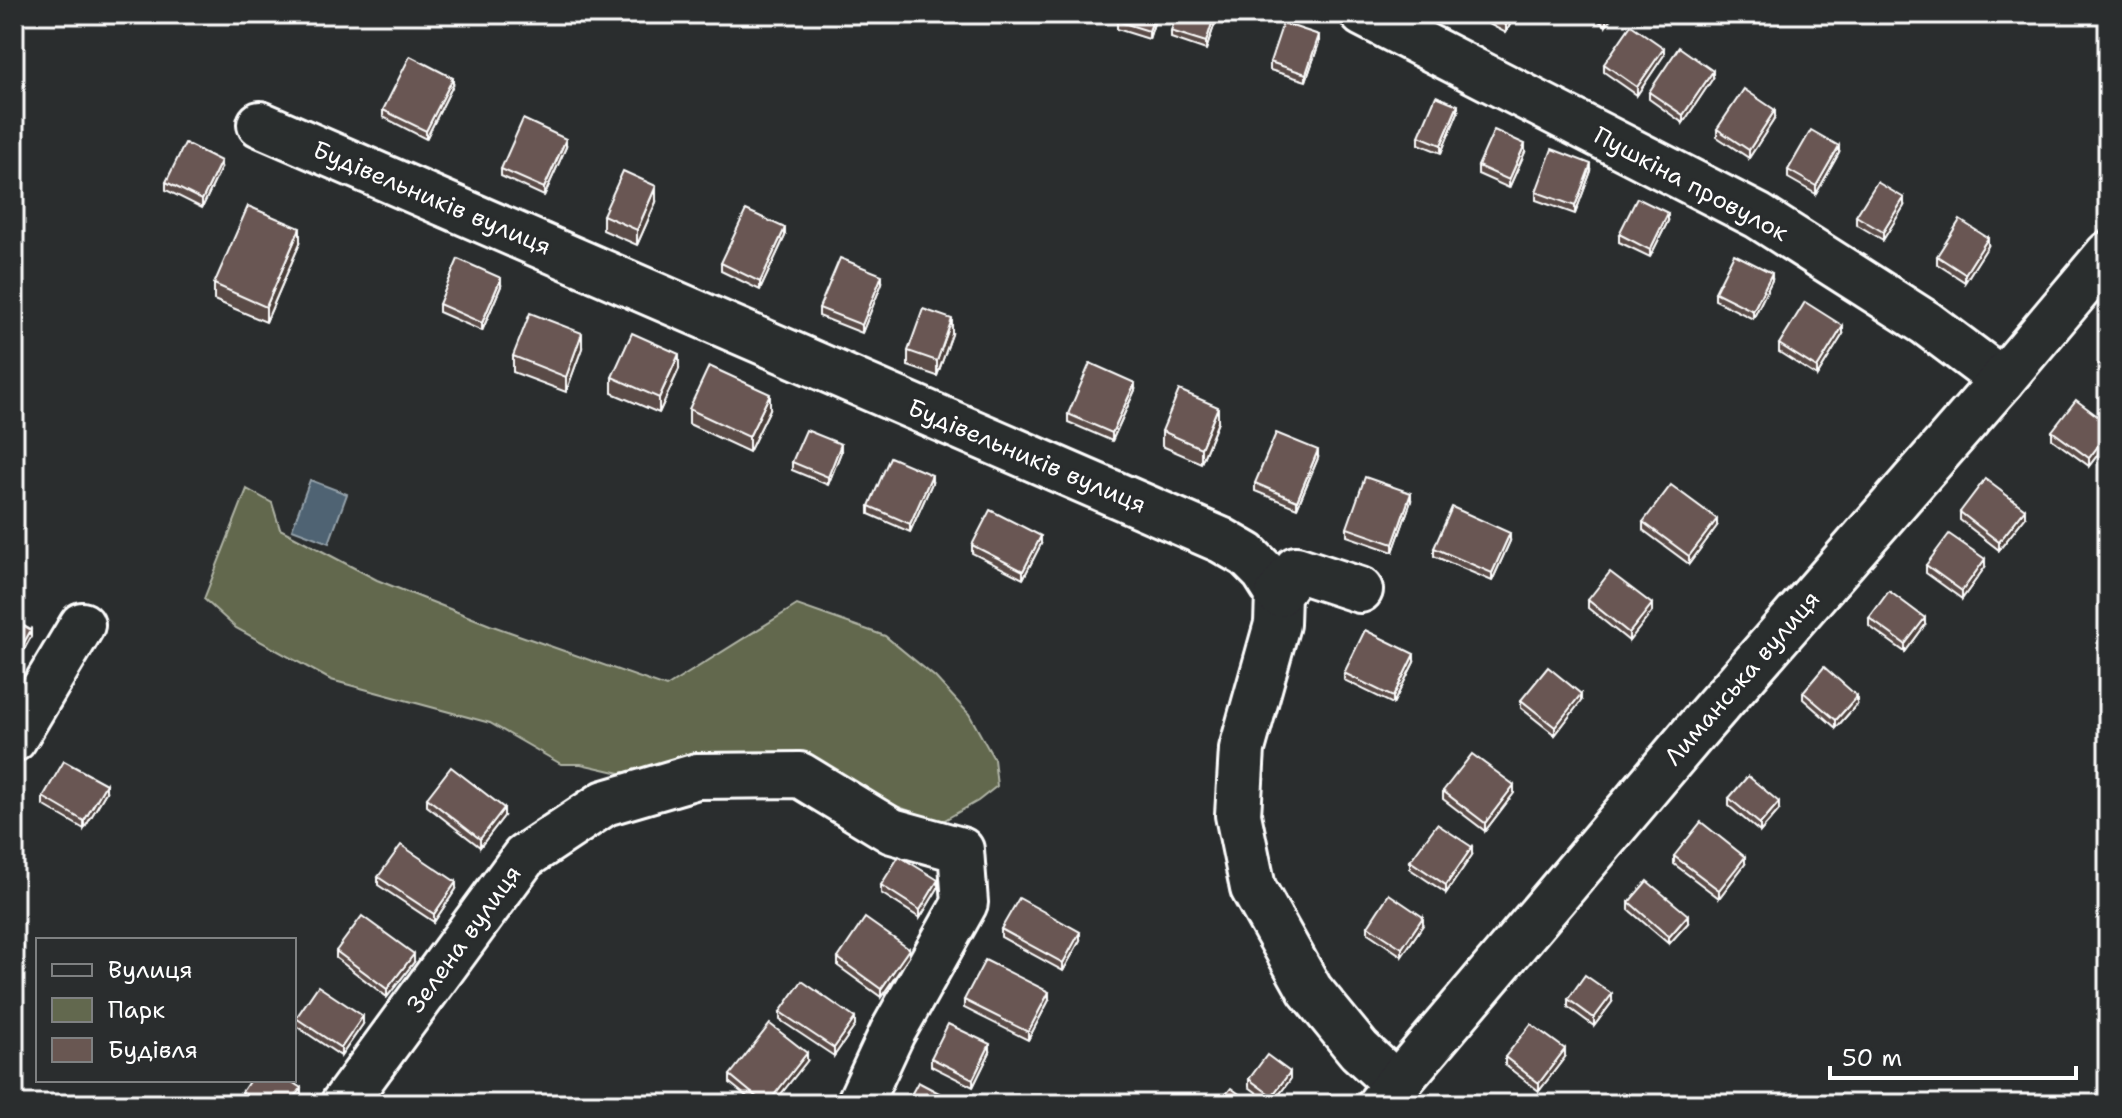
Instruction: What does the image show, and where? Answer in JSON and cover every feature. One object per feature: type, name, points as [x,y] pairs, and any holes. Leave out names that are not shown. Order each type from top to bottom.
[{"type":"street","name":"Пушкіна провулок","points":[[1363,14],[1758,216],[1926,323],[2002,380]]},
{"type":"street","name":"Будівельників вулиця","points":[[260,124],[1221,540],[1247,555],[1264,572],[1278,594]]},
{"type":"street","name":"Лиманська вулиця","points":[[1388,1094],[1682,747],[2108,254]]},
{"type":"street","points":[[1360,590],[1296,569],[1278,594],[1277,624],[1242,749],[1238,815],[1253,888],[1310,990],[1359,1050],[1388,1094]]},
{"type":"street","points":[[14,739],[82,625]]},
{"type":"street","name":"Зелена вулиця","points":[[343,1104],[524,857],[605,803],[697,776],[800,775],[892,831],[961,850],[965,903],[892,1033],[859,1104]]},
{"type":"green space","points":[[247,489],[272,503],[280,529],[377,580],[490,625],[666,687],[797,605],[885,636],[935,677],[969,714],[994,759],[997,786],[941,822],[811,769],[750,753],[620,773],[581,764],[561,764],[490,723],[331,680],[236,628],[204,599]]},
{"type":"water","points":[[310,480],[347,494],[329,543],[292,529]]},
{"type":"building","points":[[1119,14],[1155,14],[1149,31],[1117,21]]},
{"type":"building","points":[[1177,14],[1215,14],[1206,42],[1171,31]]},
{"type":"building","points":[[1484,14],[1511,14],[1506,25]]},
{"type":"building","points":[[1283,23],[1319,35],[1306,74],[1270,62]]},
{"type":"building","points":[[1631,25],[1664,48],[1637,87],[1604,64]]},
{"type":"building","points":[[1679,47],[1713,71],[1683,115],[1649,92]]},
{"type":"building","points":[[410,56],[453,78],[426,131],[383,110]]},
{"type":"building","points":[[1744,89],[1775,110],[1749,150],[1717,129]]},
{"type":"building","points":[[1436,96],[1458,105],[1441,145],[1419,136]]},
{"type":"building","points":[[523,119],[566,139],[544,188],[501,169]]},
{"type":"building","points":[[1494,130],[1525,144],[1509,180],[1478,166]]},
{"type":"building","points":[[1811,130],[1839,146],[1816,186],[1788,170]]},
{"type":"building","points":[[185,143],[221,161],[202,200],[166,182]]},
{"type":"building","points":[[1552,149],[1591,164],[1575,206],[1536,192]]},
{"type":"building","points":[[623,171],[656,186],[637,230],[603,215]]},
{"type":"building","points":[[1877,182],[1904,198],[1883,232],[1856,216]]},
{"type":"building","points":[[1637,198],[1668,213],[1650,250],[1619,234]]},
{"type":"building","points":[[248,206],[300,228],[266,307],[214,284]]},
{"type":"building","points":[[746,210],[785,228],[760,282],[721,263]]},
{"type":"building","points":[[1960,220],[1988,238],[1965,274],[1937,256]]},
{"type":"building","points":[[1734,254],[1772,273],[1753,311],[1715,292]]},
{"type":"building","points":[[840,258],[882,275],[862,325],[819,308]]},
{"type":"building","points":[[458,259],[501,278],[482,323],[439,304]]},
{"type":"building","points":[[1805,302],[1843,326],[1817,368],[1779,344]]},
{"type":"building","points":[[923,309],[952,319],[937,361],[908,351]]},
{"type":"building","points":[[530,313],[582,333],[566,377],[513,356]]},
{"type":"building","points":[[632,333],[679,354],[659,398],[612,377]]},
{"type":"building","points":[[1090,363],[1135,383],[1112,433],[1068,414]]},
{"type":"building","points":[[709,366],[770,394],[749,437],[689,409]]},
{"type":"building","points":[[1179,390],[1218,407],[1201,448],[1162,431]]},
{"type":"building","points":[[2076,400],[2108,424],[2108,433],[2089,458],[2052,431]]},
{"type":"building","points":[[806,430],[841,444],[828,477],[792,462]]},
{"type":"building","points":[[1276,433],[1318,450],[1297,501],[1255,483]]},
{"type":"building","points":[[890,457],[932,475],[910,524],[869,506]]},
{"type":"building","points":[[1365,477],[1411,493],[1393,544],[1347,528]]},
{"type":"building","points":[[1985,479],[2025,509],[1999,542],[1960,512]]},
{"type":"building","points":[[1671,485],[1717,519],[1689,556],[1643,522]]},
{"type":"building","points":[[1452,507],[1510,533],[1492,573],[1434,548]]},
{"type":"building","points":[[990,510],[1041,536],[1023,571],[972,545]]},
{"type":"building","points":[[1949,534],[1985,559],[1962,591],[1926,565]]},
{"type":"building","points":[[1610,572],[1652,604],[1629,633],[1588,600]]},
{"type":"building","points":[[1889,591],[1925,618],[1905,644],[1869,618]]},
{"type":"building","points":[[14,620],[31,630],[14,660]]},
{"type":"building","points":[[1365,630],[1414,654],[1393,697],[1344,673]]},
{"type":"building","points":[[1548,667],[1581,694],[1555,727],[1521,700]]},
{"type":"building","points":[[1824,667],[1857,696],[1836,720],[1803,692]]},
{"type":"building","points":[[1472,754],[1514,785],[1485,823],[1443,791]]},
{"type":"building","points":[[64,761],[106,784],[84,821],[43,797]]},
{"type":"building","points":[[451,767],[504,808],[480,839],[427,798]]},
{"type":"building","points":[[1748,776],[1779,802],[1760,824],[1729,798]]},
{"type":"building","points":[[1701,822],[1745,857],[1719,890],[1674,856]]},
{"type":"building","points":[[1437,824],[1472,847],[1446,885],[1410,861]]},
{"type":"building","points":[[401,845],[456,882],[434,914],[378,877]]},
{"type":"building","points":[[899,856],[938,880],[920,910],[881,885]]},
{"type":"building","points":[[1647,881],[1688,915],[1669,937],[1629,902]]},
{"type":"building","points":[[1389,894],[1423,917],[1402,948],[1368,926]]},
{"type":"building","points":[[1019,898],[1080,932],[1063,963],[1001,929]]},
{"type":"building","points":[[362,916],[414,954],[387,989],[336,951]]},
{"type":"building","points":[[865,918],[909,949],[881,989],[838,958]]},
{"type":"building","points":[[14,941],[23,947],[14,960]]},
{"type":"building","points":[[985,960],[1049,992],[1028,1032],[964,1000]]},
{"type":"building","points":[[1585,975],[1612,994],[1594,1018],[1568,999]]},
{"type":"building","points":[[802,981],[855,1018],[834,1048],[780,1012]]},
{"type":"building","points":[[318,986],[363,1016],[341,1048],[296,1018]]},
{"type":"building","points":[[770,1024],[807,1053],[765,1104],[730,1075]]},
{"type":"building","points":[[948,1024],[990,1044],[973,1079],[931,1058]]},
{"type":"building","points":[[1531,1024],[1565,1049],[1539,1083],[1505,1057]]},
{"type":"building","points":[[1267,1055],[1290,1072],[1272,1096],[1249,1079]]},
{"type":"building","points":[[249,1082],[292,1082],[301,1088],[290,1104],[261,1104],[242,1092]]},
{"type":"building","points":[[918,1082],[960,1104],[906,1104]]},
{"type":"building","points":[[1231,1088],[1253,1104],[1218,1104]]}]
